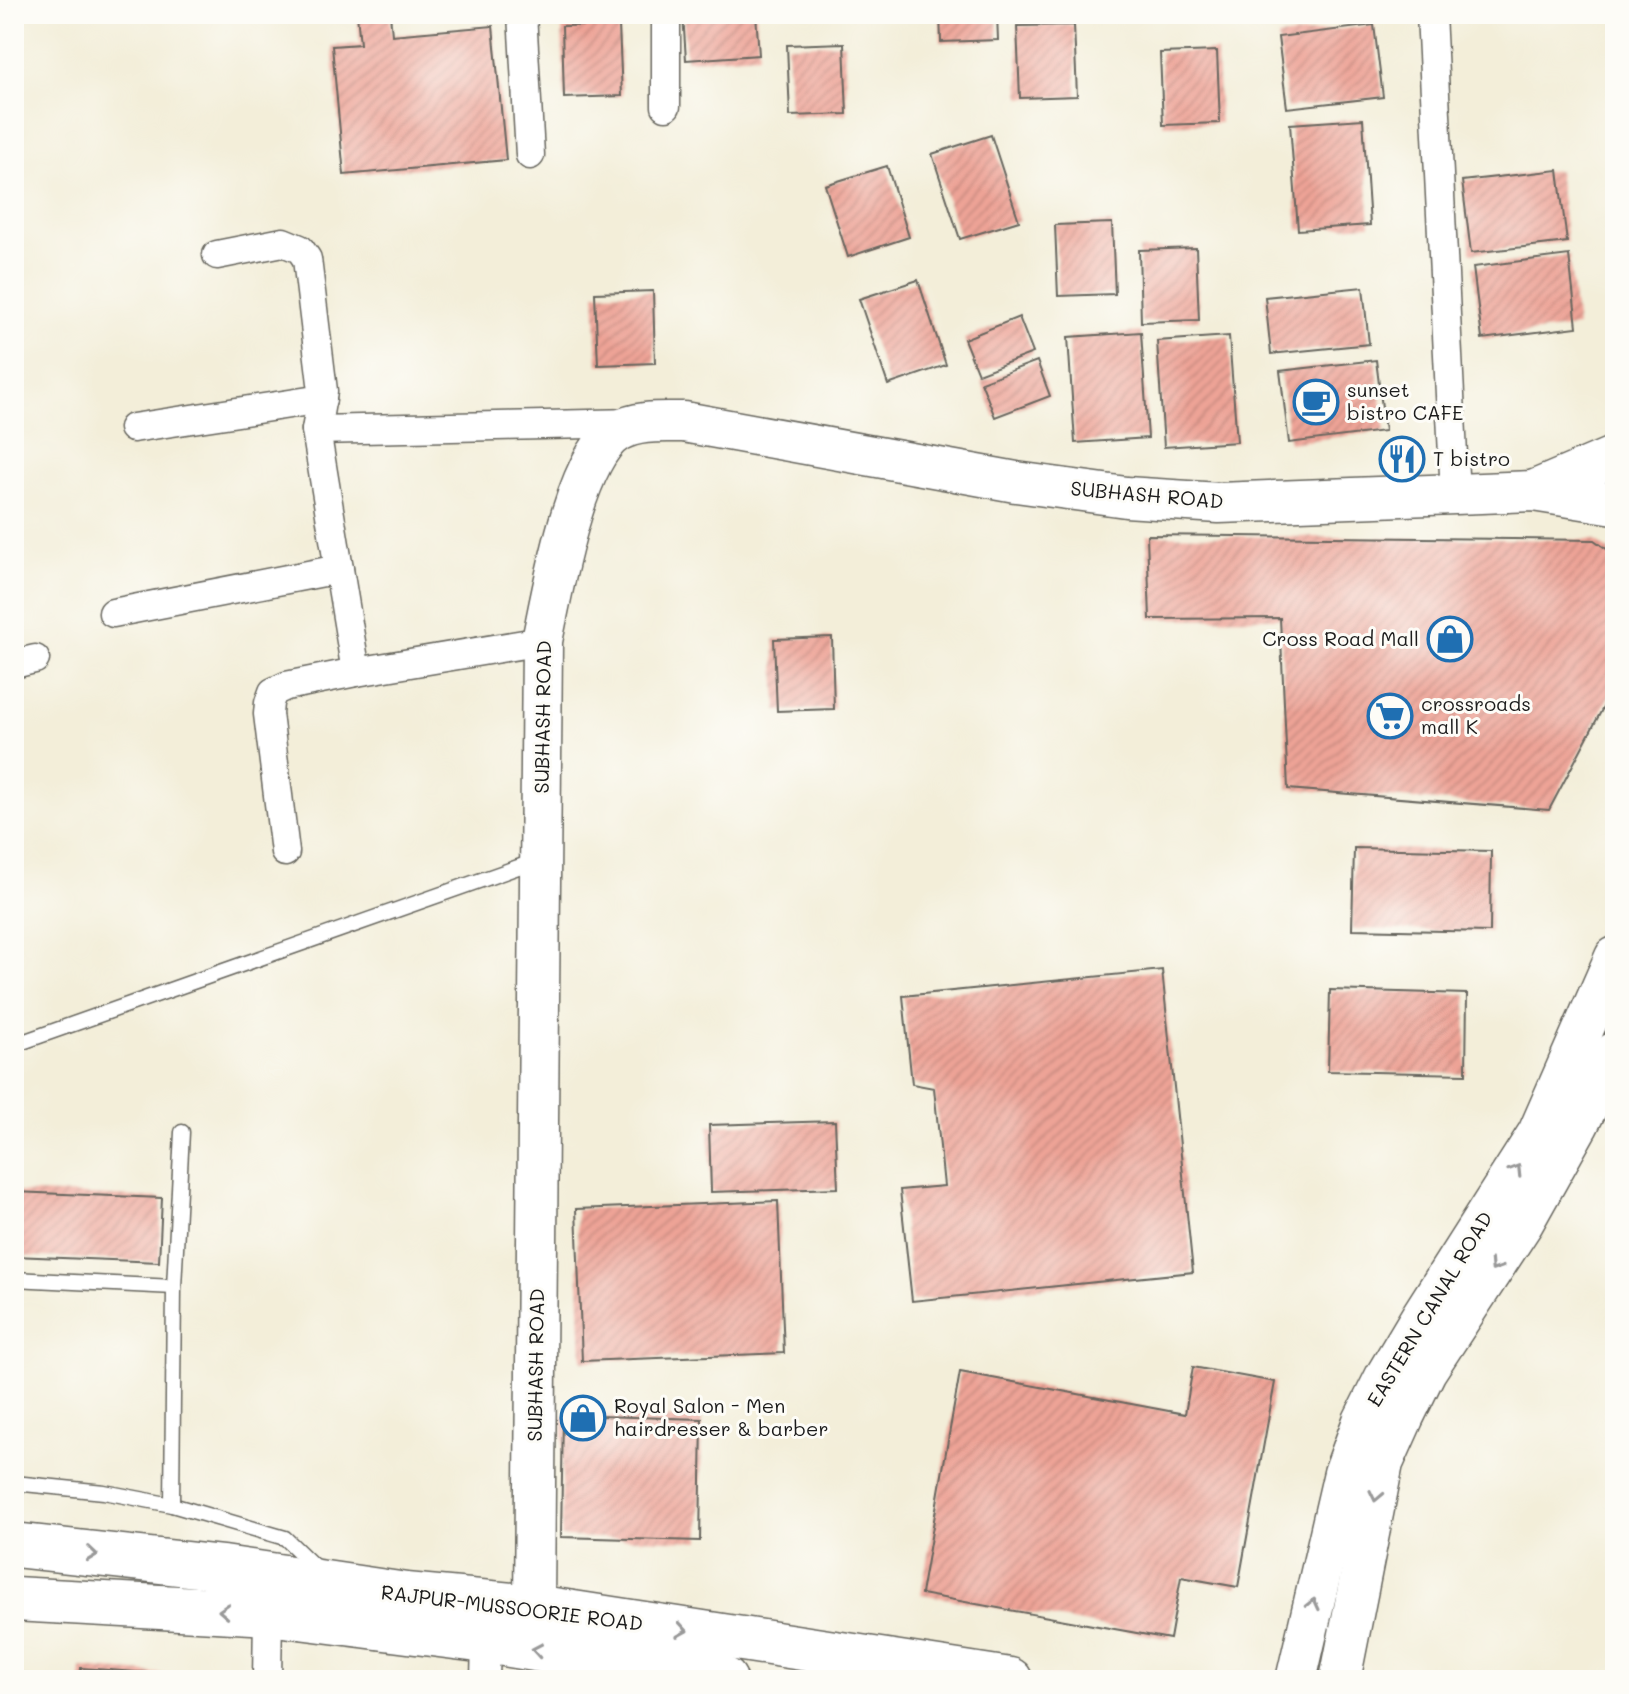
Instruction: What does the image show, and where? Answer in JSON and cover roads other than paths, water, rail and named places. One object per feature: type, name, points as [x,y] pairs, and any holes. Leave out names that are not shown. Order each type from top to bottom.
[{"type":"main road","name":"RAJPUR-MUSSOORIE ROAD","points":[[14,1545],[223,1568],[406,1595],[534,1607],[1010,1680]]},
{"type":"main road","name":"RAJPUR-MUSSOORIE ROAD","points":[[14,1599],[268,1613],[485,1660],[725,1680]]},
{"type":"street","points":[[522,14],[530,155]]},
{"type":"street","points":[[666,14],[666,106]]},
{"type":"street","points":[[1431,14],[1455,495]]},
{"type":"street","points":[[217,255],[283,242],[300,249],[307,259],[322,399],[316,430],[356,672]]},
{"type":"street","points":[[133,428],[322,399]]},
{"type":"street","points":[[316,430],[656,422]]},
{"type":"street","name":"SUBHASH ROAD","points":[[534,1607],[542,641],[567,527],[601,446],[616,432],[639,424],[684,422],[1016,482],[1126,497],[1219,503],[1533,491],[1615,504]]},
{"type":"street","name":"SUBHASH ROAD","points":[[1533,491],[1615,456]]},
{"type":"street","points":[[113,613],[339,569]]},
{"type":"street","points":[[285,852],[269,703],[273,692],[286,686],[356,672],[542,641]]},
{"type":"street","name":"EASTERN CANAL ROAD","points":[[1296,1680],[1344,1473],[1363,1421],[1422,1315],[1538,1133],[1615,957]]},
{"type":"street","name":"EASTERN CANAL ROAD","points":[[1340,1680],[1383,1463],[1426,1371],[1523,1223],[1615,1052]]},
{"type":"street","points":[[267,1680],[268,1613]]},
{"type":"lane","points":[[14,1045],[542,859]]},
{"type":"lane","points":[[172,1505],[174,1287],[182,1132]]},
{"type":"lane","points":[[14,1279],[174,1287]]},
{"type":"lane","points":[[14,1483],[104,1492],[172,1505],[285,1538],[333,1584]]},
{"type":"place","name":"sunset bistro CAFE","points":[[1316,402]]},
{"type":"place","name":"T bistro","points":[[1402,459]]},
{"type":"place","name":"Cross Road Mall","points":[[1450,639]]},
{"type":"place","name":"crossroads mall K","points":[[1390,716]]},
{"type":"place","name":"Royal Salon - Men hairdresser & barber","points":[[583,1418]]}]
